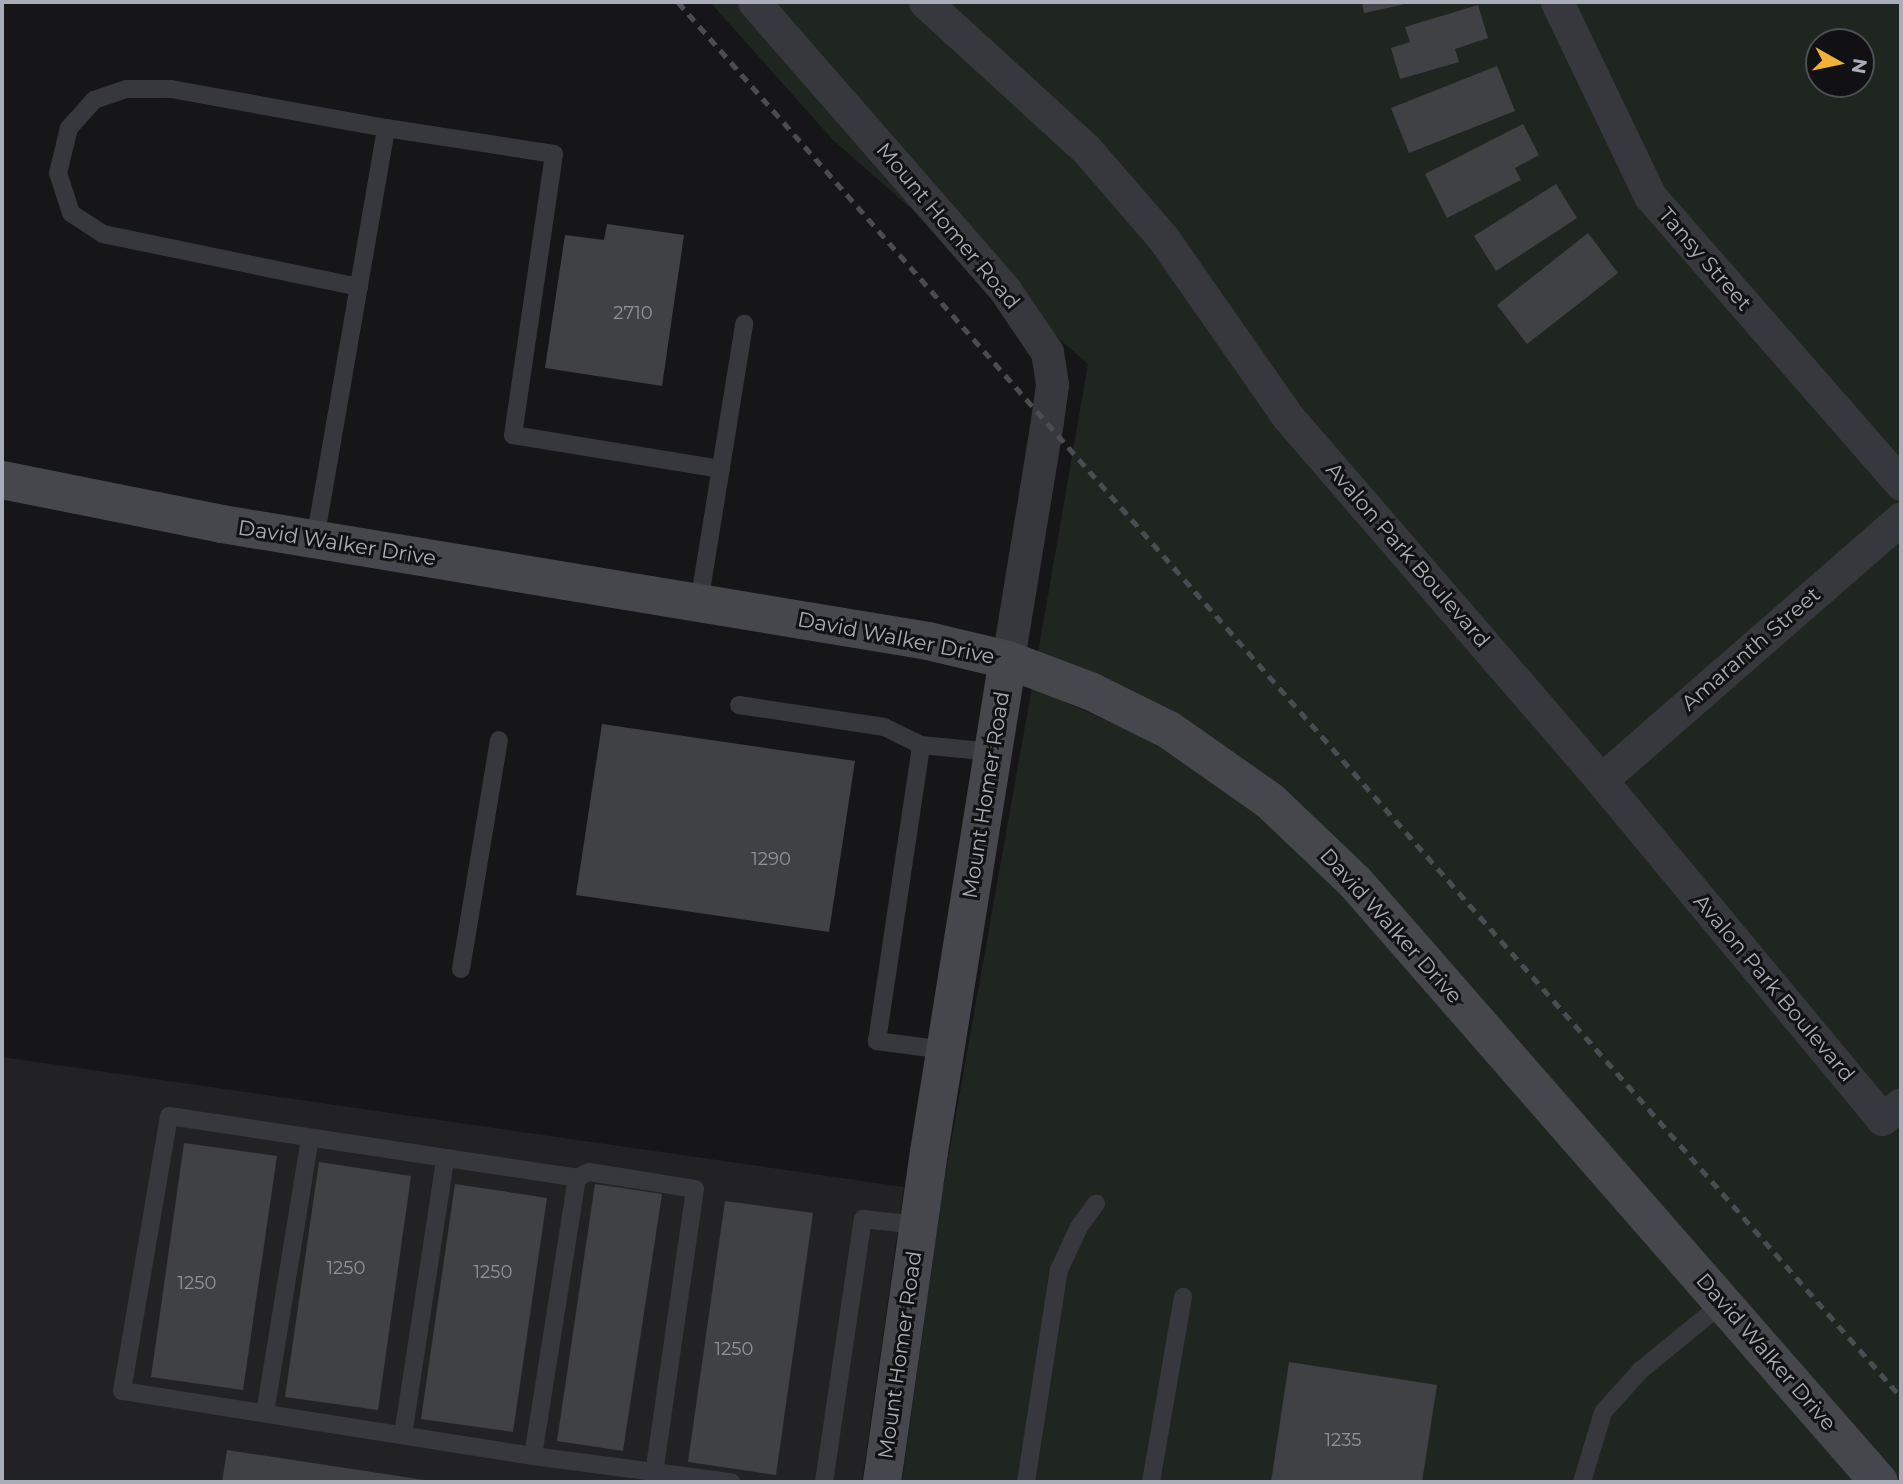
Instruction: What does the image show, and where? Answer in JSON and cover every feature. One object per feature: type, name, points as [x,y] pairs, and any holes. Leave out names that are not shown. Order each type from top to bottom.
[{"type":"street","name":"Mount Homer Road","points":[[754,2],[1005,290],[1047,352],[1052,385],[945,1051],[882,1482]]},
{"type":"street","name":"Avalon Park Boulevard","points":[[925,2],[1086,149],[1154,228],[1288,417],[1601,780],[1892,1111]]},
{"type":"street","name":"Tansy Street","points":[[1557,2],[1650,195],[1901,484]]},
{"type":"street","name":"David Walker Drive","points":[[2,480],[49,492],[315,540],[928,640],[1008,660],[1090,691],[1169,730],[1270,801],[1355,882],[1880,1482]]},
{"type":"street","name":"Amaranth Street","points":[[1601,780],[1901,519]]},
{"type":"lane","points":[[359,287],[103,234],[71,213],[58,173],[69,128],[94,100],[126,89],[171,89],[386,128],[554,154],[513,435],[721,469]]},
{"type":"lane","points":[[315,540],[386,128]]},
{"type":"lane","points":[[699,603],[744,324]]},
{"type":"lane","points":[[739,705],[884,727],[921,744],[993,751]]},
{"type":"lane","points":[[461,969],[499,740]]},
{"type":"lane","points":[[921,744],[877,1041],[945,1051]]},
{"type":"lane","points":[[654,1477],[695,1189],[589,1172],[577,1178],[445,1162],[169,1116],[122,1391],[654,1477],[731,1482]]},
{"type":"lane","points":[[265,1413],[310,1139]]},
{"type":"lane","points":[[403,1435],[445,1162]]},
{"type":"lane","points":[[533,1456],[577,1178]]},
{"type":"lane","points":[[1026,1482],[1059,1270],[1079,1227],[1096,1204]]},
{"type":"lane","points":[[824,1482],[863,1219],[918,1226]]},
{"type":"lane","points":[[1151,1482],[1183,1297]]},
{"type":"lane","points":[[1582,1482],[1603,1412],[1641,1370],[1723,1303]]},
{"type":"shaded area","points":[[710,2],[1901,2],[1901,1480],[1370,872],[1038,653],[1088,364],[833,140]]},
{"type":"shaded area","points":[[1032,687],[1158,744],[1257,813],[1340,893],[1855,1482],[902,1482],[942,1193]]},
{"type":"shaded area","points":[[2,1057],[904,1187],[862,1482],[2,1482]]},
{"type":"building","points":[[1362,2],[1410,2],[1410,3],[1364,13]]},
{"type":"building","points":[[1478,5],[1488,38],[1455,49],[1459,62],[1400,79],[1391,48],[1410,42],[1405,27]]},
{"type":"building","points":[[1497,66],[1515,111],[1409,153],[1391,108]]},
{"type":"building","points":[[1523,124],[1539,155],[1515,168],[1521,180],[1447,218],[1425,174]]},
{"type":"building","points":[[1556,184],[1577,218],[1496,271],[1474,236]]},
{"type":"building","points":[[607,224],[684,235],[662,386],[545,368],[565,235],[604,240]]},
{"type":"building","points":[[1588,233],[1618,273],[1527,344],[1497,305]]},
{"type":"building","points":[[602,724],[855,761],[829,932],[576,895]]},
{"type":"building","points":[[184,1143],[277,1156],[243,1390],[151,1377]]},
{"type":"building","points":[[319,1162],[411,1176],[378,1410],[285,1397]]},
{"type":"building","points":[[455,1184],[547,1198],[513,1432],[421,1419]]},
{"type":"building","points":[[595,1184],[662,1194],[623,1451],[557,1441]]},
{"type":"building","points":[[725,1201],[813,1213],[776,1475],[688,1462]]},
{"type":"building","points":[[1289,1362],[1437,1385],[1422,1482],[1271,1482]]},
{"type":"building","points":[[227,1450],[431,1481],[431,1482],[222,1482]]},
{"type":"railway","points":[[678,2],[1901,1397]]}]
